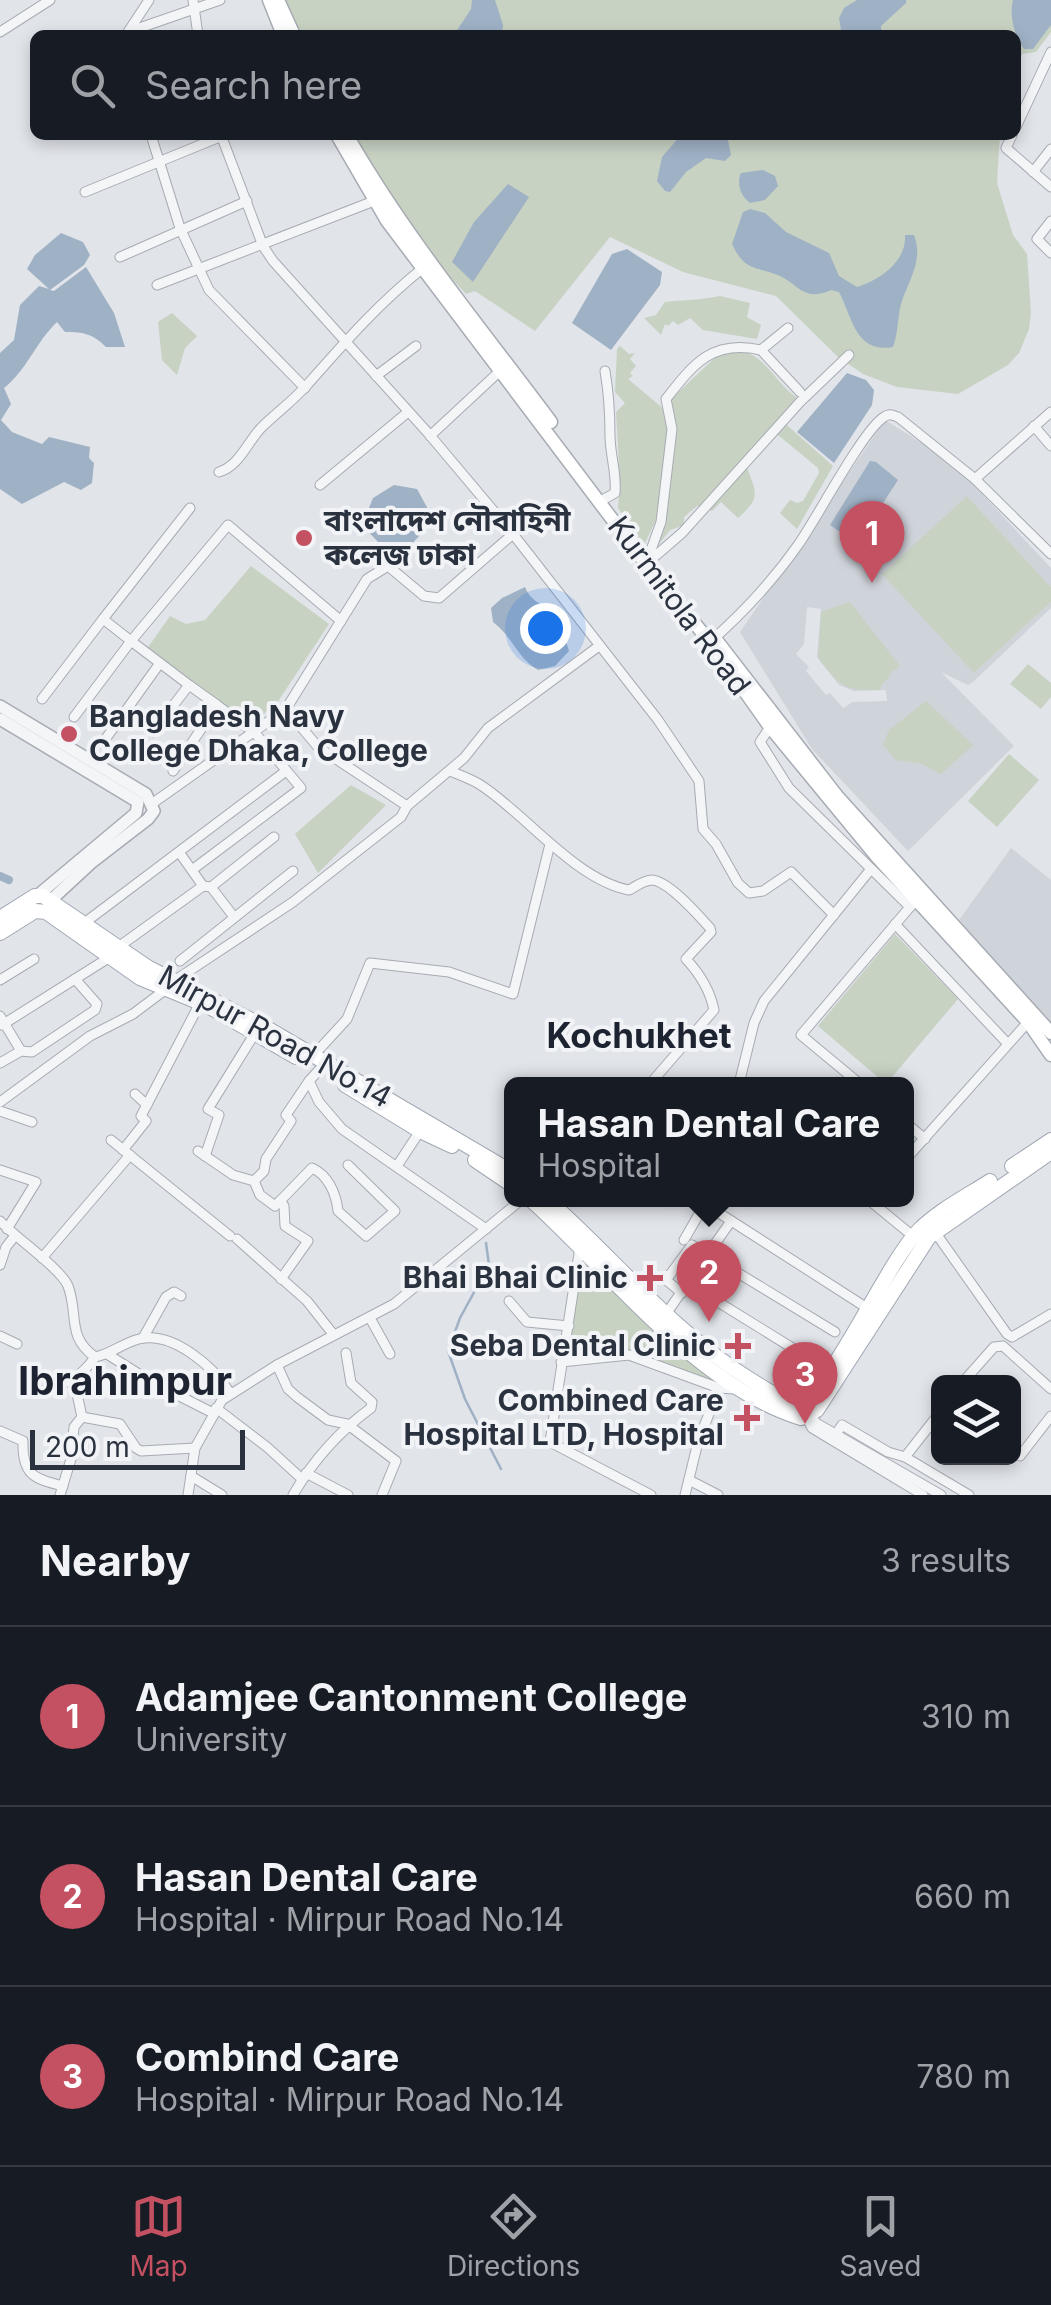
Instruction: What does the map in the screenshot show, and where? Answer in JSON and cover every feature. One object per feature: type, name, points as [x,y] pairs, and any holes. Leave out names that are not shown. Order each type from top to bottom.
[{"type":"main road","points":[[268,0],[281,30]]},
{"type":"main road","points":[[278,0],[292,30]]},
{"type":"main road","name":"Kurmitola Road","points":[[340,140],[374,201],[603,500]]},
{"type":"main road","name":"Kurmitola Road","points":[[350,140],[377,188],[422,252],[649,561],[836,796],[1051,1033]]},
{"type":"main road","name":"Kurmitola Road","points":[[713,640],[770,727],[822,794],[914,904],[1028,1022],[1051,1055]]},
{"type":"main road","points":[[0,918],[44,901]]},
{"type":"main road","points":[[0,933],[44,901]]},
{"type":"main road","name":"Mirpur Road No.14","points":[[44,901],[83,924],[140,978],[212,998],[313,1069],[504,1168]]},
{"type":"main road","name":"Mirpur Road No.14","points":[[44,901],[114,952]]},
{"type":"main road","name":"Mirpur Road No.14","points":[[169,986],[255,1032],[420,1131],[452,1145],[504,1179]]},
{"type":"main road","points":[[555,1207],[718,1360],[781,1398],[817,1410],[934,1218],[1051,1140]]},
{"type":"main road","points":[[539,1207],[674,1340],[742,1389],[792,1415],[806,1406],[868,1308],[919,1241],[1051,1152]]},
{"type":"street","points":[[0,32],[50,0]]},
{"type":"street","points":[[128,30],[149,0]]},
{"type":"street","points":[[133,30],[194,3],[220,0]]},
{"type":"street","points":[[194,3],[197,30]]},
{"type":"street","points":[[1021,118],[1047,71],[1051,52]]},
{"type":"street","points":[[153,140],[180,228],[209,290],[305,388]]},
{"type":"street","points":[[85,192],[212,140]]},
{"type":"street","points":[[224,140],[263,246],[512,534],[658,720],[700,781],[703,829],[743,888],[757,893],[791,872],[834,915]]},
{"type":"street","points":[[1010,140],[1006,148],[1051,187]]},
{"type":"street","points":[[1033,172],[1051,149]]},
{"type":"street","points":[[120,256],[246,200]]},
{"type":"street","points":[[157,285],[374,201]]},
{"type":"street","points":[[1051,221],[1038,236],[1038,242],[1051,253]]},
{"type":"street","points":[[219,472],[230,469],[259,430],[305,388],[344,340],[423,268]]},
{"type":"street","points":[[761,350],[788,328]]},
{"type":"street","points":[[376,376],[416,346]]},
{"type":"street","points":[[649,561],[661,522],[672,429],[666,399],[716,349],[724,346],[761,350],[800,392]]},
{"type":"street","points":[[649,561],[849,355]]},
{"type":"street","points":[[430,436],[501,370]]},
{"type":"street","points":[[603,500],[615,492],[616,479],[605,371]]},
{"type":"street","points":[[320,485],[408,412]]},
{"type":"street","points":[[975,479],[1051,412]]},
{"type":"street","points":[[713,640],[756,600],[797,547],[866,438],[885,416],[898,417],[975,479],[1051,554]]},
{"type":"street","points":[[1034,426],[1051,446]]},
{"type":"street","points":[[42,699],[190,508]]},
{"type":"street","points":[[104,619],[131,641],[74,717],[228,525],[342,621]]},
{"type":"street","points":[[44,901],[146,800],[255,733],[286,709],[367,579],[388,566],[424,596],[439,598],[512,534]]},
{"type":"street","points":[[104,741],[160,663],[132,641]]},
{"type":"street","points":[[0,1102],[90,1036],[133,1014],[293,902],[400,817],[407,806],[450,771],[488,728],[599,646]]},
{"type":"street","points":[[138,694],[160,663],[189,685],[153,732]]},
{"type":"street","points":[[177,701],[190,685],[255,733],[301,788],[192,870]]},
{"type":"street","points":[[173,771],[216,705]]},
{"type":"street","points":[[0,706],[146,800]]},
{"type":"street","points":[[286,709],[318,747],[407,806]]},
{"type":"street","points":[[0,719],[146,800]]},
{"type":"street","points":[[770,727],[760,742],[789,788],[914,904],[801,1035],[852,1077]]},
{"type":"street","points":[[83,924],[286,770]]},
{"type":"street","points":[[450,771],[480,784],[550,844],[622,890],[650,880],[669,888],[710,928],[711,932],[686,956],[700,974],[714,1010],[657,1077]]},
{"type":"street","points":[[21,1051],[2,1022],[75,980],[274,837]]},
{"type":"street","points":[[254,1181],[264,1171],[266,1159],[290,1120],[286,1114],[347,1019],[370,964],[450,972],[513,994],[550,844]]},
{"type":"street","points":[[179,852],[234,918]]},
{"type":"street","points":[[740,1077],[764,1001],[872,869]]},
{"type":"street","points":[[180,961],[293,872]]},
{"type":"street","points":[[896,924],[1008,1044]]},
{"type":"street","points":[[0,980],[34,959]]},
{"type":"street","points":[[0,1063],[21,1051],[32,1052],[95,1010],[97,1004],[75,980]]},
{"type":"street","points":[[42,1258],[127,1153],[146,1121],[142,1116],[147,1105],[200,1003]]},
{"type":"street","points":[[914,1151],[1028,1022]]},
{"type":"street","points":[[254,1181],[233,1175],[201,1154],[219,1116],[208,1109],[255,1032]]},
{"type":"street","points":[[313,1069],[319,1102],[342,1129],[486,1229]]},
{"type":"street","points":[[135,1094],[147,1105]]},
{"type":"street","points":[[0,1111],[32,1122]]},
{"type":"street","points":[[914,1129],[926,1139]]},
{"type":"street","points":[[397,1166],[420,1131]]},
{"type":"street","points":[[111,1140],[282,1279],[313,1308],[333,1334]]},
{"type":"street","points":[[254,1181],[260,1196],[275,1206],[312,1168],[324,1173],[338,1211],[366,1236],[395,1211],[348,1166]]},
{"type":"street","points":[[0,1170],[36,1182],[7,1229],[1,1260]]},
{"type":"street","points":[[280,1202],[284,1206],[285,1226],[308,1241],[282,1279]]},
{"type":"street","points":[[188,1495],[196,1448],[215,1410],[230,1394],[405,1296],[513,1207]]},
{"type":"street","points":[[684,1240],[703,1207]]},
{"type":"street","points":[[713,1207],[868,1308]]},
{"type":"street","points":[[878,1207],[919,1241]]},
{"type":"street","points":[[666,1314],[731,1221]]},
{"type":"street","points":[[7,1229],[68,1284],[80,1345],[95,1358]]},
{"type":"street","points":[[935,1232],[1007,1334],[1016,1335],[1051,1314]]},
{"type":"street","points":[[828,1370],[666,1280],[692,1245],[836,1332]]},
{"type":"street","points":[[580,1246],[550,1442],[651,1495]]},
{"type":"street","points":[[42,1391],[74,1380],[84,1374],[95,1358],[143,1338],[166,1296],[174,1292],[181,1296]]},
{"type":"street","points":[[509,1301],[526,1322],[569,1326]]},
{"type":"street","points":[[370,1318],[390,1354]]},
{"type":"street","points":[[0,1336],[17,1344]]},
{"type":"street","points":[[143,1338],[193,1354],[209,1364],[230,1394]]},
{"type":"street","points":[[969,1375],[994,1346],[1002,1346],[1051,1390]]},
{"type":"street","points":[[293,1495],[348,1424],[371,1408],[372,1402],[351,1383],[346,1353]]},
{"type":"street","points":[[107,1354],[215,1410],[304,1476],[348,1495]]},
{"type":"street","points":[[561,1362],[629,1355],[719,1388],[742,1389]]},
{"type":"street","points":[[278,1364],[288,1389],[298,1398],[328,1420],[348,1424],[396,1461],[382,1495]]},
{"type":"street","points":[[74,1380],[82,1417]]},
{"type":"street","points":[[685,1495],[698,1442],[719,1388]]},
{"type":"street","points":[[806,1406],[816,1423],[941,1495]]},
{"type":"street","points":[[806,1406],[812,1428],[921,1495]]},
{"type":"street","points":[[1021,1455],[1051,1416]]},
{"type":"street","points":[[82,1417],[120,1424],[141,1451],[196,1448]]},
{"type":"street","points":[[0,1431],[23,1442],[22,1458],[27,1469],[61,1491],[71,1459],[74,1427],[82,1417]]},
{"type":"street","points":[[905,1457],[931,1424]]},
{"type":"street","points":[[836,1434],[842,1425],[969,1495]]},
{"type":"street","points":[[191,1476],[222,1495]]},
{"type":"street","points":[[689,1480],[718,1495]]},
{"type":"shaded area","points":[[885,420],[969,480],[1051,568],[1051,587],[967,496],[974,673],[1051,602],[1051,608],[968,685],[941,672],[1014,746],[908,851],[812,749],[740,632]],"holes":[[[807,607],[821,609],[817,657],[839,685],[854,691],[886,690],[887,701],[853,702],[843,708],[806,671],[809,667],[796,654],[804,644]]]},
{"type":"shaded area","points":[[1011,848],[1051,880],[1051,1024],[959,920]]},
{"type":"green space","points":[[282,0],[1051,0],[1051,32],[1036,52],[1021,58],[1021,30],[297,30]]},
{"type":"green space","points":[[355,140],[1000,140],[997,183],[1013,235],[1027,254],[1029,329],[1019,353],[1008,365],[958,394],[897,387],[863,374],[838,357],[776,296],[683,272],[610,237],[535,331],[475,291],[466,294],[421,246]]},
{"type":"green space","points":[[720,296],[750,303],[747,317],[761,325],[757,339],[703,330],[690,318],[678,325],[673,321],[665,324],[661,335],[644,318],[656,315],[665,302]]},
{"type":"green space","points":[[172,313],[197,336],[185,348],[177,375],[162,360],[158,322]]},
{"type":"green space","points":[[620,346],[629,354],[635,353],[630,359],[636,366],[628,379],[665,410],[671,406],[671,399],[720,353],[733,350],[755,357],[797,398],[779,418],[833,466],[797,529],[780,513],[790,500],[803,501],[818,468],[778,435],[746,464],[755,493],[738,518],[721,502],[712,511],[697,506],[684,517],[684,525],[670,530],[655,549],[660,512],[643,547],[618,508],[616,412],[625,403],[615,392]]},
{"type":"green space","points":[[967,496],[1051,587],[1051,602],[974,673],[882,574]]},
{"type":"green space","points":[[251,566],[329,624],[277,703],[250,725],[146,650],[170,616],[186,624],[205,620]]},
{"type":"green space","points":[[850,602],[900,666],[889,674],[880,690],[843,685],[818,658],[821,612]]},
{"type":"green space","points":[[1028,664],[1051,683],[1051,697],[1041,709],[1010,684]]},
{"type":"green space","points":[[926,701],[973,745],[941,774],[922,764],[896,760],[883,745],[889,730]]},
{"type":"green space","points":[[1009,754],[1039,780],[997,827],[968,801]]},
{"type":"green space","points":[[351,785],[386,805],[318,873],[295,834]]},
{"type":"green space","points":[[895,934],[958,999],[892,1077],[878,1077],[818,1026]]},
{"type":"green space","points":[[581,1251],[719,1385],[626,1352],[567,1356]]},
{"type":"water","points":[[472,0],[495,0],[502,30],[457,30],[471,9]]},
{"type":"water","points":[[857,0],[906,0],[881,30],[841,30],[839,18],[844,8]]},
{"type":"water","points":[[1013,0],[1051,0],[1051,25],[1033,49],[1024,49],[1021,44],[1021,30],[1015,30]]},
{"type":"water","points":[[677,140],[728,140],[731,155],[725,161],[706,158],[686,172],[670,192],[657,181],[662,157]]},
{"type":"water","points":[[763,170],[775,176],[778,186],[765,200],[750,203],[740,190],[741,173]]},
{"type":"water","points":[[508,184],[529,197],[473,282],[452,262],[474,222]]},
{"type":"water","points":[[750,209],[765,213],[786,232],[829,253],[839,276],[857,287],[890,268],[902,253],[905,235],[914,235],[917,260],[901,304],[893,347],[880,348],[863,339],[839,292],[806,293],[745,262],[732,244],[743,212]]},
{"type":"water","points":[[61,233],[83,242],[90,255],[84,265],[50,290],[86,267],[114,313],[125,347],[106,347],[88,335],[65,332],[57,322],[4,388],[11,404],[1,420],[12,432],[42,444],[49,437],[90,447],[89,458],[94,463],[92,483],[81,490],[64,482],[22,504],[0,489],[0,353],[14,340],[20,305],[39,286],[49,289],[27,269],[35,255]]},
{"type":"water","points":[[627,249],[662,272],[660,285],[611,350],[572,323],[612,254]]},
{"type":"water","points":[[847,373],[866,380],[874,390],[872,405],[834,463],[797,432]]},
{"type":"water","points":[[870,461],[898,480],[854,542],[830,525]]},
{"type":"water","points":[[394,485],[417,489],[434,520],[396,561],[362,525],[373,498]]},
{"type":"water","points":[[525,587],[553,615],[564,635],[569,651],[555,666],[538,670],[493,622],[491,608]]},
{"type":"waterway","points":[[0,876],[9,880]]},
{"type":"waterway","points":[[486,1243],[489,1265],[460,1318],[448,1351],[465,1399],[501,1469]]},
{"type":"place","name":"বাংলাদেশ নৌবাহিনী কলেজ ঢাকা","points":[[304,538]]},
{"type":"place","name":"Adamjee Cantonment College","points":[[872,583]]},
{"type":"place","name":"Bangladesh Navy College Dhaka, College","points":[[69,734]]},
{"type":"place","name":"Bhai Bhai Clinic","points":[[650,1278]]},
{"type":"place","name":"Hasan Dental Care","points":[[709,1322]]},
{"type":"place","name":"Seba Dental Clinic","points":[[738,1346]]},
{"type":"place","name":"Combined Care Hospital LTD, Hospital","points":[[747,1418]]},
{"type":"place","name":"Combind Care","points":[[805,1424]]},
{"type":"district","name":"Kochukhet","points":[[639,1036]]},
{"type":"district","name":"Ibrahimpur","points":[[125,1381]]}]
